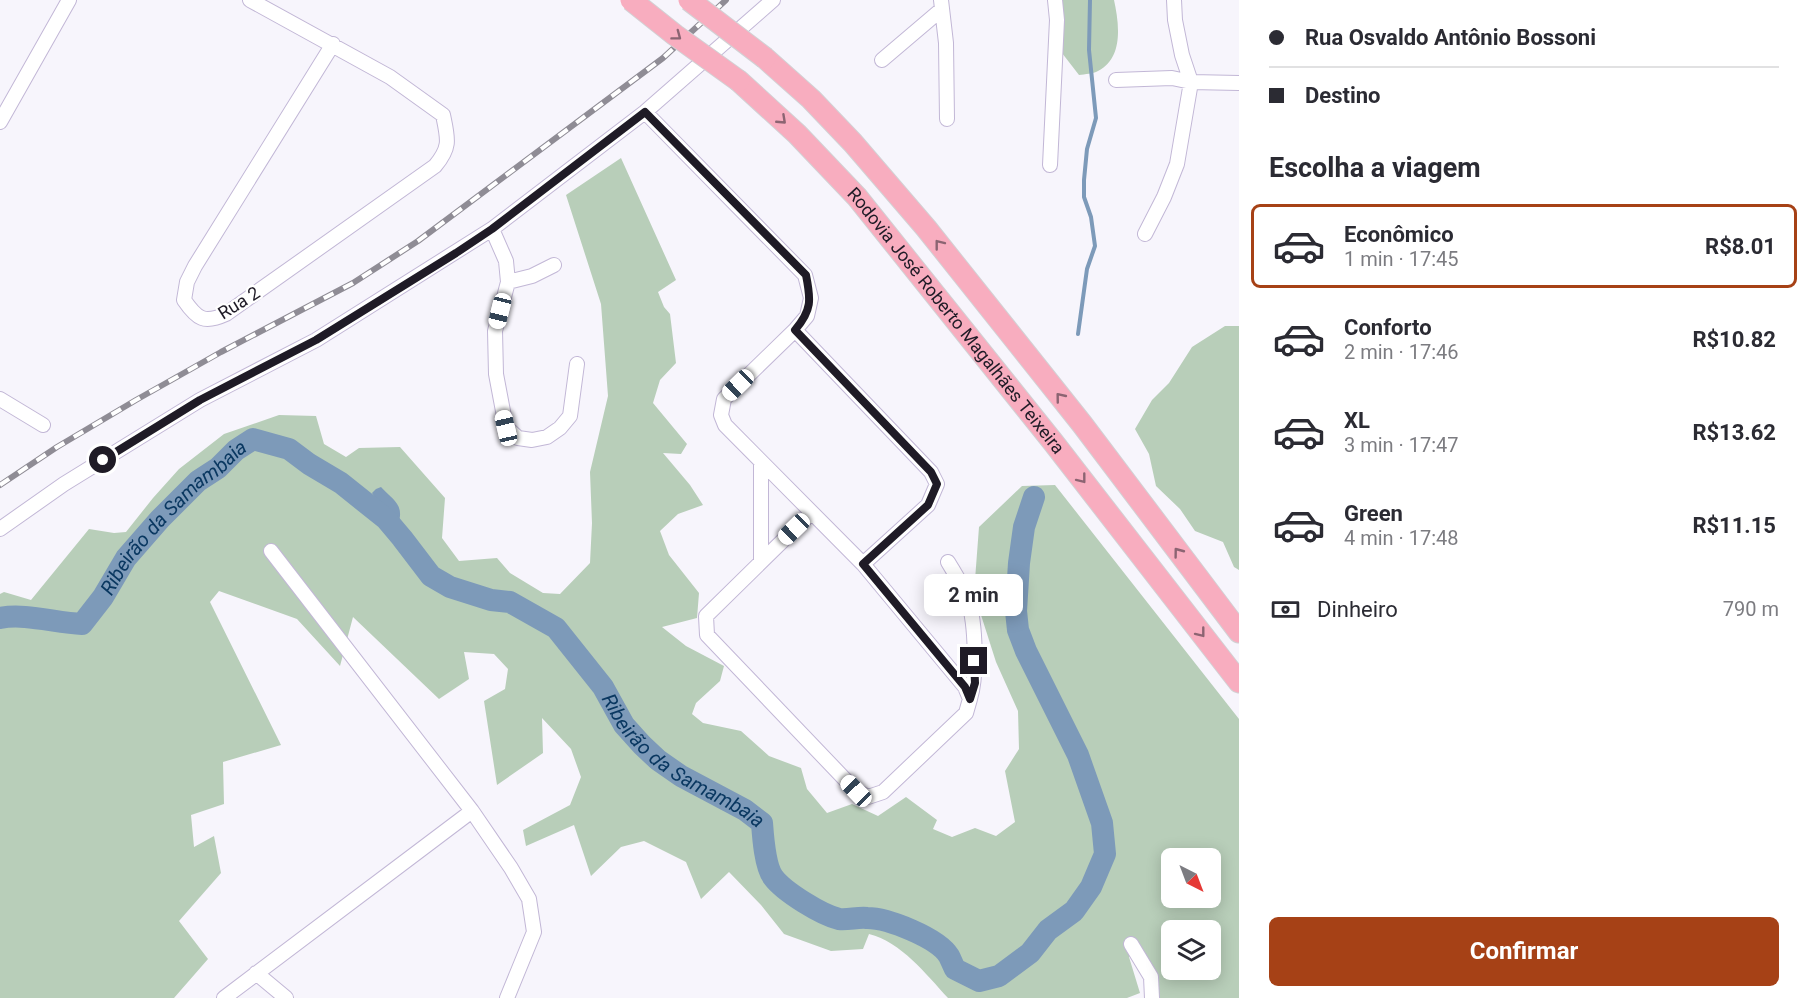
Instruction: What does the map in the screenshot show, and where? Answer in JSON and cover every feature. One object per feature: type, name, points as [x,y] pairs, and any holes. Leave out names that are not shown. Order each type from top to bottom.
[{"type":"highway","name":"Rodovia José Roberto Magalhães Teixeira","points":[[631,0],[739,81],[797,134],[857,197],[1053,442],[1239,682]]},
{"type":"highway","name":"Rodovia José Roberto Magalhães Teixeira","points":[[689,0],[765,58],[811,99],[853,142],[926,228],[1082,424],[1239,632]]},
{"type":"street","points":[[0,122],[69,0]]},
{"type":"street","points":[[250,0],[333,44]]},
{"type":"street","points":[[0,529],[64,484],[200,400],[316,340],[492,229],[645,112],[773,0]]},
{"type":"street","points":[[1050,165],[1057,20],[1055,0]]},
{"type":"street","points":[[1145,234],[1164,197],[1177,164],[1191,82],[1182,55],[1175,20],[1174,0]]},
{"type":"street","points":[[882,60],[941,5]]},
{"type":"street","points":[[941,5],[945,43],[947,119]]},
{"type":"street","name":"Rua 2","points":[[333,44],[390,77],[443,116],[447,147],[444,155],[435,166],[226,314],[213,320],[203,319],[193,314],[184,300],[187,282],[333,44]]},
{"type":"street","points":[[1116,80],[1172,78],[1191,82],[1239,83]]},
{"type":"street","points":[[645,112],[806,275],[811,298],[807,316],[724,399],[721,416],[725,425],[863,564],[965,687],[970,699]]},
{"type":"street","points":[[492,229],[506,261],[508,282],[495,331],[496,374],[506,428],[518,438],[532,440],[547,437],[560,428],[570,416],[577,364]]},
{"type":"street","points":[[508,282],[532,276],[554,265]]},
{"type":"street","points":[[795,330],[931,472],[937,484],[928,505],[863,564]]},
{"type":"street","points":[[0,399],[43,425]]},
{"type":"street","points":[[761,462],[761,562]]},
{"type":"street","points":[[811,513],[706,616],[707,635],[856,791],[868,797],[883,792],[966,713],[975,683],[972,618],[968,598],[948,562]]},
{"type":"street","points":[[271,551],[472,812],[511,868],[529,899],[534,932],[507,998]]},
{"type":"street","points":[[224,998],[472,812]]},
{"type":"street","points":[[1131,944],[1151,977],[1152,998]]},
{"type":"street","points":[[256,973],[286,998]]},
{"type":"green space","points":[[1049,0],[1114,0],[1118,39],[1112,58],[1106,65],[1096,72],[1079,75],[1055,44]]},
{"type":"green space","points":[[621,158],[676,280],[658,292],[664,307],[670,314],[676,363],[660,380],[653,403],[687,444],[681,454],[663,453],[690,485],[703,505],[678,514],[660,531],[669,555],[699,593],[697,618],[662,627],[686,646],[724,666],[720,681],[696,703],[692,714],[703,723],[741,731],[769,756],[801,768],[807,789],[827,813],[852,804],[878,816],[906,797],[937,820],[933,829],[952,837],[975,828],[996,836],[1015,822],[1005,771],[1019,749],[1018,711],[996,662],[974,593],[979,527],[1022,486],[1055,485],[1239,719],[1239,998],[1152,998],[1151,977],[1130,946],[1129,957],[1140,993],[1127,998],[948,998],[902,951],[881,938],[869,934],[863,949],[831,951],[784,934],[761,905],[729,872],[701,899],[686,862],[644,841],[621,847],[591,876],[574,825],[526,846],[523,830],[570,805],[581,777],[571,749],[542,718],[543,753],[497,785],[484,701],[505,689],[508,669],[494,654],[464,652],[469,679],[439,699],[353,617],[340,666],[297,619],[219,591],[210,602],[281,745],[223,762],[224,804],[191,815],[194,847],[214,836],[221,873],[179,921],[208,959],[174,998],[0,998],[0,594],[4,592],[31,600],[89,529],[114,533],[126,532],[179,469],[224,434],[279,415],[316,416],[324,444],[346,457],[359,448],[400,447],[445,498],[442,538],[459,561],[497,558],[510,573],[543,593],[560,594],[590,563],[592,523],[590,472],[608,396],[601,304],[566,195]]},
{"type":"green space","points":[[1225,326],[1239,326],[1239,570],[1234,567],[1223,542],[1195,531],[1180,509],[1156,486],[1149,454],[1135,429],[1152,400],[1169,383],[1192,347]]},
{"type":"water","points":[[381,487],[399,507],[398,524],[383,510],[372,493]]},
{"type":"waterway","points":[[1078,334],[1087,269],[1095,246],[1091,217],[1084,197],[1087,149],[1096,118],[1089,50],[1090,0]]},
{"type":"waterway","name":"Ribeirão da Samambaia","points":[[0,618],[30,617],[82,624],[103,597],[126,558],[160,519],[198,481],[218,468],[236,450],[253,439],[289,449],[341,483],[386,519],[431,576],[450,587],[491,600],[510,602],[556,628],[603,687],[624,725],[642,745],[681,776],[745,810],[762,823],[768,866],[778,883],[804,902],[832,917],[876,919],[912,930],[943,949],[955,969],[979,981],[999,976],[1030,953],[1048,930],[1074,911],[1091,887],[1105,854],[1102,823],[1078,755],[1026,651],[1018,630],[1016,611],[1019,563],[1024,527],[1034,497]]},
{"type":"railway","points":[[0,485],[57,447],[136,400],[221,352],[353,283],[418,241],[663,58],[726,0]]},
{"type":"route","points":[[103,460],[200,400],[316,340],[456,253],[492,229],[645,112],[806,275],[811,298],[807,316],[795,330],[931,472],[937,484],[928,505],[863,564],[965,687],[970,699],[975,683],[974,661]]}]
